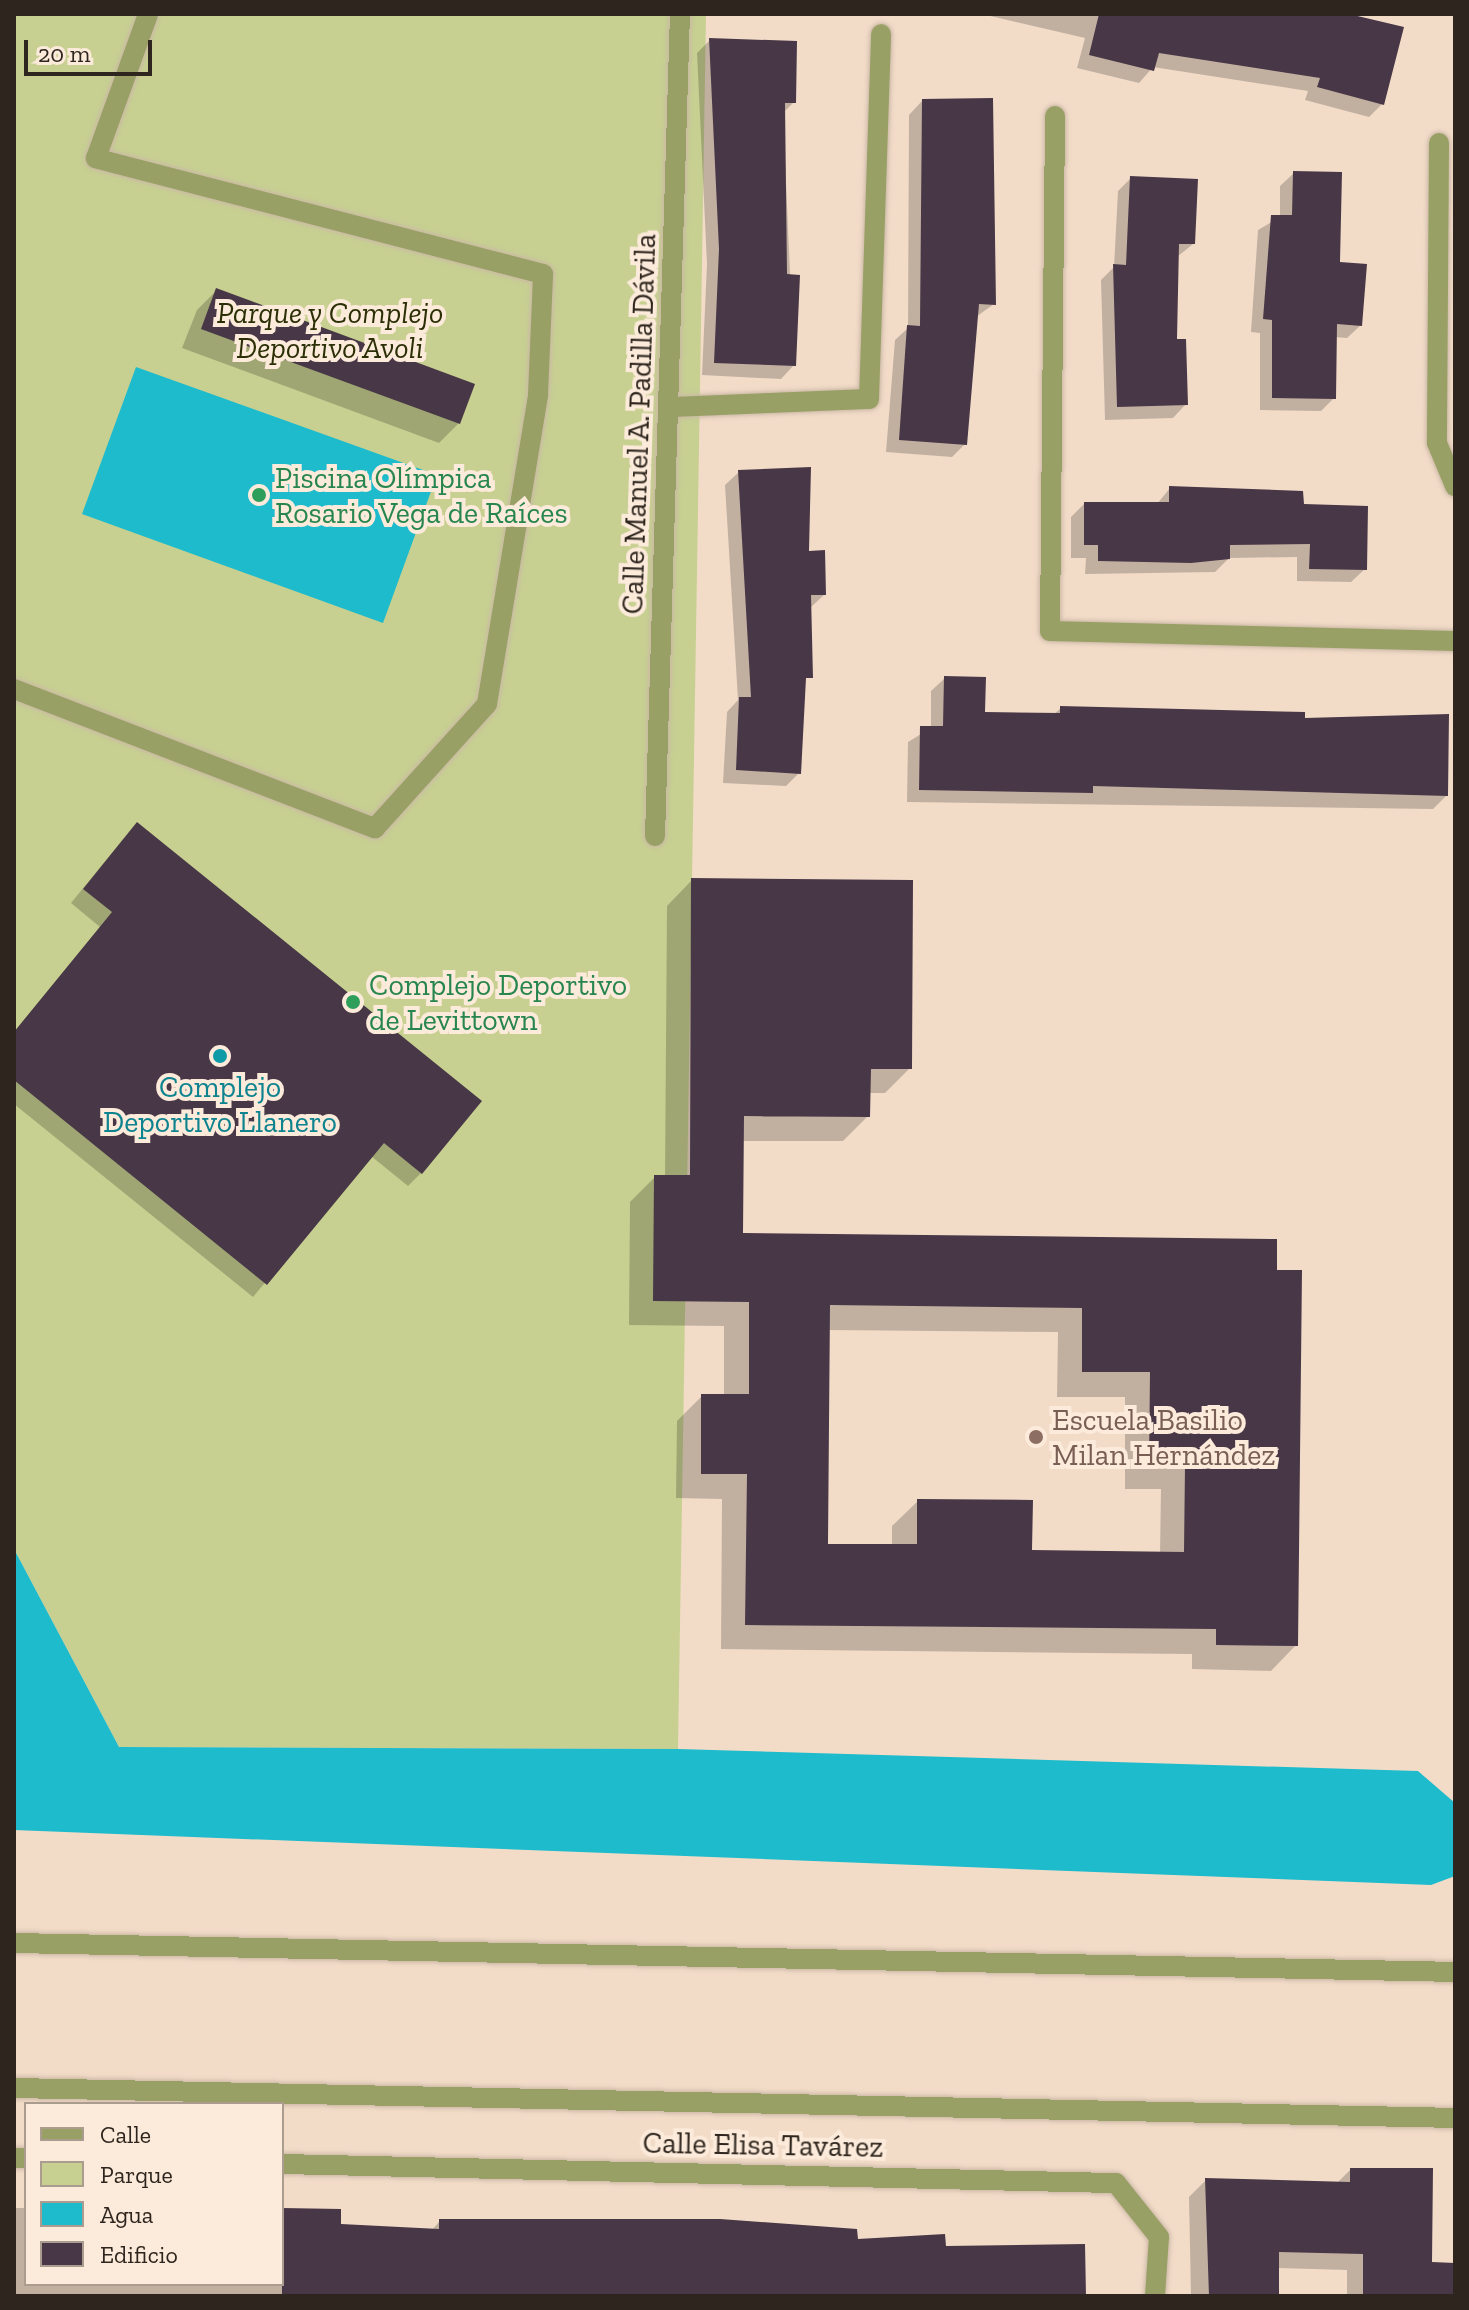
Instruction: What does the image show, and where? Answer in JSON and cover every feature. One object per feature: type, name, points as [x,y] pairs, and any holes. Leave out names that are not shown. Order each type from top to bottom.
[{"type":"street","points":[[14,689],[375,828],[487,704],[538,395],[543,274],[96,158],[148,14]]},
{"type":"street","name":"Calle Manuel A. Padilla Dávila","points":[[655,836],[680,14]]},
{"type":"street","points":[[670,407],[869,399],[881,34]]},
{"type":"street","points":[[1055,116],[1050,631],[1455,641]]},
{"type":"street","points":[[1439,143],[1437,443],[1455,486]]},
{"type":"street","points":[[14,1943],[1455,1972]]},
{"type":"street","points":[[14,2088],[1455,2118]]},
{"type":"street","name":"Calle Elisa Tavárez","points":[[284,2164],[1116,2183],[1159,2237],[1155,2296]]},
{"type":"green space","name":"Complejo Deportivo de Levittown","points":[[14,14],[706,14],[678,1749],[119,1747],[14,1549]]},
{"type":"water","name":"Piscina Olímpica Rosario Vega de Raíces","points":[[136,367],[437,475],[383,623],[82,514]]},
{"type":"water","points":[[14,1549],[119,1747],[678,1749],[1418,1771],[1455,1803],[1455,1876],[1431,1885],[14,1830]]},
{"type":"building","points":[[1099,14],[1349,14],[1404,27],[1384,105],[1317,87],[1320,78],[1159,53],[1154,71],[1089,55]]},
{"type":"building","points":[[709,38],[797,41],[796,103],[785,103],[787,274],[800,275],[796,366],[714,363],[719,249]]},
{"type":"building","points":[[993,98],[996,305],[979,304],[967,445],[899,440],[907,325],[920,326],[922,99]]},
{"type":"building","points":[[1293,171],[1342,172],[1340,262],[1367,264],[1362,326],[1337,324],[1336,399],[1272,398],[1272,320],[1263,319],[1271,215],[1292,215]]},
{"type":"building","points":[[1130,176],[1198,179],[1195,244],[1179,244],[1177,339],[1186,339],[1188,405],[1117,407],[1113,264],[1126,265]]},
{"type":"building","points":[[216,288],[475,384],[460,424],[201,329]]},
{"type":"building","points":[[811,467],[809,551],[825,550],[826,595],[811,595],[813,678],[806,678],[801,774],[736,770],[739,697],[751,697],[738,470]]},
{"type":"building","points":[[1169,486],[1303,491],[1304,504],[1368,506],[1367,570],[1309,569],[1310,544],[1230,545],[1230,559],[1191,563],[1098,561],[1098,545],[1084,545],[1084,502],[1169,502]]},
{"type":"building","points":[[944,676],[986,677],[985,712],[1060,713],[1060,706],[1305,712],[1305,718],[1449,714],[1448,796],[1093,786],[1093,793],[919,790],[920,726],[943,726]]},
{"type":"building","name":"Complejo Deportivo Llanero","points":[[137,822],[482,1101],[422,1174],[384,1143],[267,1285],[14,1080],[14,1032],[112,912],[83,889]]},
{"type":"building","points":[[691,878],[913,880],[912,1069],[871,1069],[870,1117],[744,1116],[743,1233],[1277,1239],[1277,1270],[1302,1270],[1298,1646],[1216,1645],[1216,1629],[745,1625],[747,1474],[701,1474],[701,1394],[749,1394],[749,1302],[653,1301],[654,1175],[690,1175]],"holes":[[[830,1305],[1082,1308],[1082,1372],[1150,1372],[1149,1464],[1185,1465],[1184,1552],[1032,1550],[1033,1500],[917,1499],[917,1544],[828,1544]]]},
{"type":"building","points":[[1350,2168],[1433,2168],[1432,2262],[1455,2263],[1455,2296],[1363,2296],[1363,2254],[1279,2252],[1279,2296],[1209,2296],[1205,2178],[1350,2182]]},
{"type":"building","points":[[284,2208],[341,2209],[341,2224],[439,2229],[439,2219],[720,2219],[857,2229],[858,2239],[945,2234],[946,2246],[1085,2244],[1086,2296],[282,2296]]},
{"type":"place","name":"Piscina Olímpica Rosario Vega de Raíces","points":[[259,495]]},
{"type":"place","name":"Complejo Deportivo de Levittown","points":[[353,1002]]},
{"type":"place","name":"Complejo Deportivo Llanero","points":[[220,1056]]},
{"type":"place","name":"Escuela Basilio Milan Hernández","points":[[1036,1437]]},
{"type":"park label","name":"Parque y Complejo Deportivo Avoli","points":[[330,330]]}]
